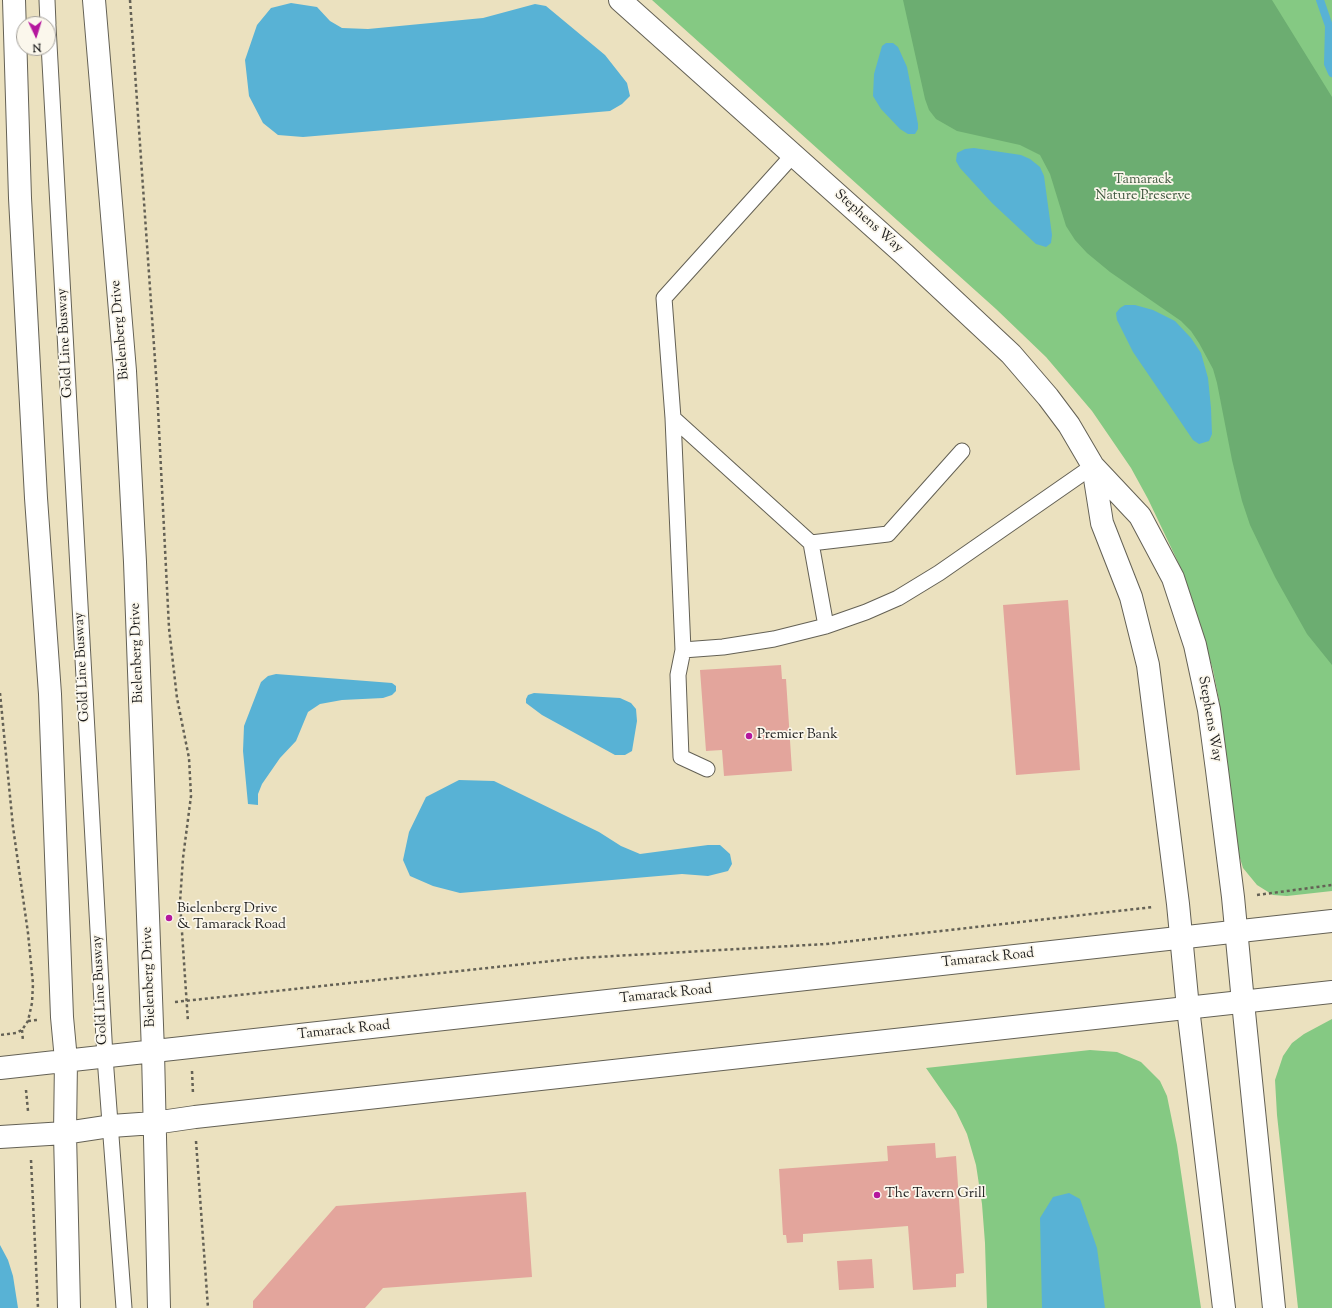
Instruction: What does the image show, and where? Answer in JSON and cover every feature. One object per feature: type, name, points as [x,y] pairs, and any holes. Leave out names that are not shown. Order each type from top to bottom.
[{"type":"main road","points":[[14,0],[20,198],[36,498],[50,694],[62,1017],[66,1060],[65,1133],[69,1308]]},
{"type":"main road","name":"Bielenberg Drive","points":[[94,0],[125,371],[135,562],[153,1052],[159,1308]]},
{"type":"main road","name":"Stephens Way","points":[[620,0],[904,254],[1011,354],[1033,378],[1065,420],[1093,466],[1140,516],[1173,578],[1196,645],[1209,710],[1237,932],[1274,1308]]},
{"type":"main road","name":"Stephens Way","points":[[1093,466],[1102,523],[1131,597],[1148,664],[1178,904],[1188,1008],[1224,1308]]},
{"type":"main road","name":"Tamarack Road","points":[[0,1068],[1332,921]]},
{"type":"main road","points":[[0,1137],[29,1134],[65,1133],[111,1126],[154,1123],[195,1117],[1332,992]]},
{"type":"lane","name":"Gold Line Busway","points":[[47,0],[48,16]]},
{"type":"lane","name":"Gold Line Busway","points":[[50,56],[105,1057],[124,1308]]},
{"type":"lane","points":[[707,769],[681,757],[678,675],[683,650],[673,418],[664,298],[793,155]]},
{"type":"lane","points":[[673,418],[811,543],[826,626]]},
{"type":"lane","points":[[811,543],[888,534],[962,451]]},
{"type":"lane","points":[[683,650],[723,647],[774,639],[826,626],[866,612],[898,598],[938,573],[1093,466]]},
{"type":"path","points":[[130,0],[157,389],[170,628],[177,698],[189,758],[191,796],[183,858],[180,902],[208,1308]]},
{"type":"path","points":[[0,693],[13,827],[28,933],[33,984],[32,1003],[28,1021],[22,1030],[16,1033],[0,1035]]},
{"type":"path","points":[[1233,897],[1332,886]]},
{"type":"path","points":[[187,1000],[579,958],[826,944],[1178,904]]},
{"type":"path","points":[[22,1030],[38,1308]]},
{"type":"green space","name":"Tamarack Nature Preserve","points":[[652,0],[1332,0],[1332,891],[1287,896],[1273,895],[1257,885],[1243,868],[1235,842],[1219,700],[1213,670],[1192,599],[1178,562],[1148,499],[1131,468],[1092,411],[1046,357],[996,309]]},
{"type":"green space","points":[[903,0],[1272,0],[1332,97],[1332,665],[1307,634],[1275,577],[1250,525],[1242,501],[1232,460],[1217,383],[1213,369],[1199,343],[1191,331],[1181,321],[1110,272],[1087,253],[1075,240],[1066,226],[1050,174],[1040,155],[1020,145],[957,131],[936,119],[929,110],[925,99]]},
{"type":"green space","points":[[1332,1019],[1332,1308],[1298,1308],[1277,1115],[1275,1080],[1283,1056],[1292,1043],[1304,1034]]},
{"type":"green space","points":[[1090,1050],[1117,1052],[1141,1062],[1160,1081],[1167,1096],[1177,1145],[1201,1308],[987,1308],[982,1204],[976,1165],[967,1134],[956,1111],[926,1068]]},
{"type":"water","points":[[291,3],[317,7],[330,21],[342,28],[368,29],[483,18],[535,4],[546,6],[605,55],[627,83],[630,96],[622,104],[610,111],[303,137],[278,135],[263,123],[249,96],[245,60],[257,25],[271,8]]},
{"type":"water","points":[[886,43],[893,43],[898,47],[907,67],[918,124],[918,129],[915,134],[908,134],[900,129],[881,109],[873,96],[874,74],[882,46]]},
{"type":"water","points":[[974,148],[1021,155],[1030,159],[1040,167],[1044,176],[1052,235],[1051,243],[1046,247],[1036,244],[992,203],[960,168],[956,161],[957,153],[965,149]]},
{"type":"water","points":[[1125,305],[1135,305],[1153,310],[1175,321],[1191,338],[1201,353],[1208,378],[1211,408],[1212,434],[1209,441],[1199,444],[1193,440],[1133,352],[1117,320],[1116,313]]},
{"type":"water","points":[[276,674],[392,683],[396,686],[396,691],[392,695],[383,698],[342,700],[320,704],[308,712],[296,741],[280,758],[262,784],[258,794],[258,805],[248,804],[243,751],[244,726],[261,682],[268,676]]},
{"type":"water","points":[[534,693],[620,698],[631,703],[636,709],[637,721],[632,751],[625,755],[615,755],[542,715],[526,703],[528,695]]},
{"type":"water","points":[[459,780],[494,781],[599,832],[621,846],[640,854],[708,845],[720,845],[730,854],[732,864],[728,871],[708,876],[682,874],[460,893],[433,886],[410,876],[403,860],[409,832],[426,797]]},
{"type":"water","points":[[1069,1193],[1080,1199],[1097,1248],[1105,1308],[1042,1308],[1040,1218],[1053,1197]]},
{"type":"water","points":[[0,1245],[8,1260],[13,1276],[18,1308],[0,1308]]},
{"type":"building","points":[[1068,600],[1080,770],[1016,775],[1003,605]]},
{"type":"building","points":[[781,665],[782,679],[786,679],[792,771],[724,776],[722,750],[706,751],[700,670]]},
{"type":"building","points":[[935,1143],[936,1158],[956,1156],[964,1273],[956,1274],[956,1287],[913,1290],[908,1226],[803,1234],[803,1242],[787,1243],[786,1235],[783,1235],[779,1169],[888,1161],[887,1146]]},
{"type":"building","points":[[526,1192],[532,1277],[383,1288],[365,1308],[253,1308],[253,1301],[336,1206]]},
{"type":"building","points":[[872,1259],[874,1288],[839,1290],[837,1261]]},
{"type":"waterway","points":[[1320,0],[1329,26],[1328,64],[1332,73]]},
{"type":"place","name":"Premier Bank","points":[[749,736]]},
{"type":"place","name":"Bielenberg Drive & Tamarack Road","points":[[169,918]]},
{"type":"place","name":"The Tavern Grill","points":[[877,1195]]}]
